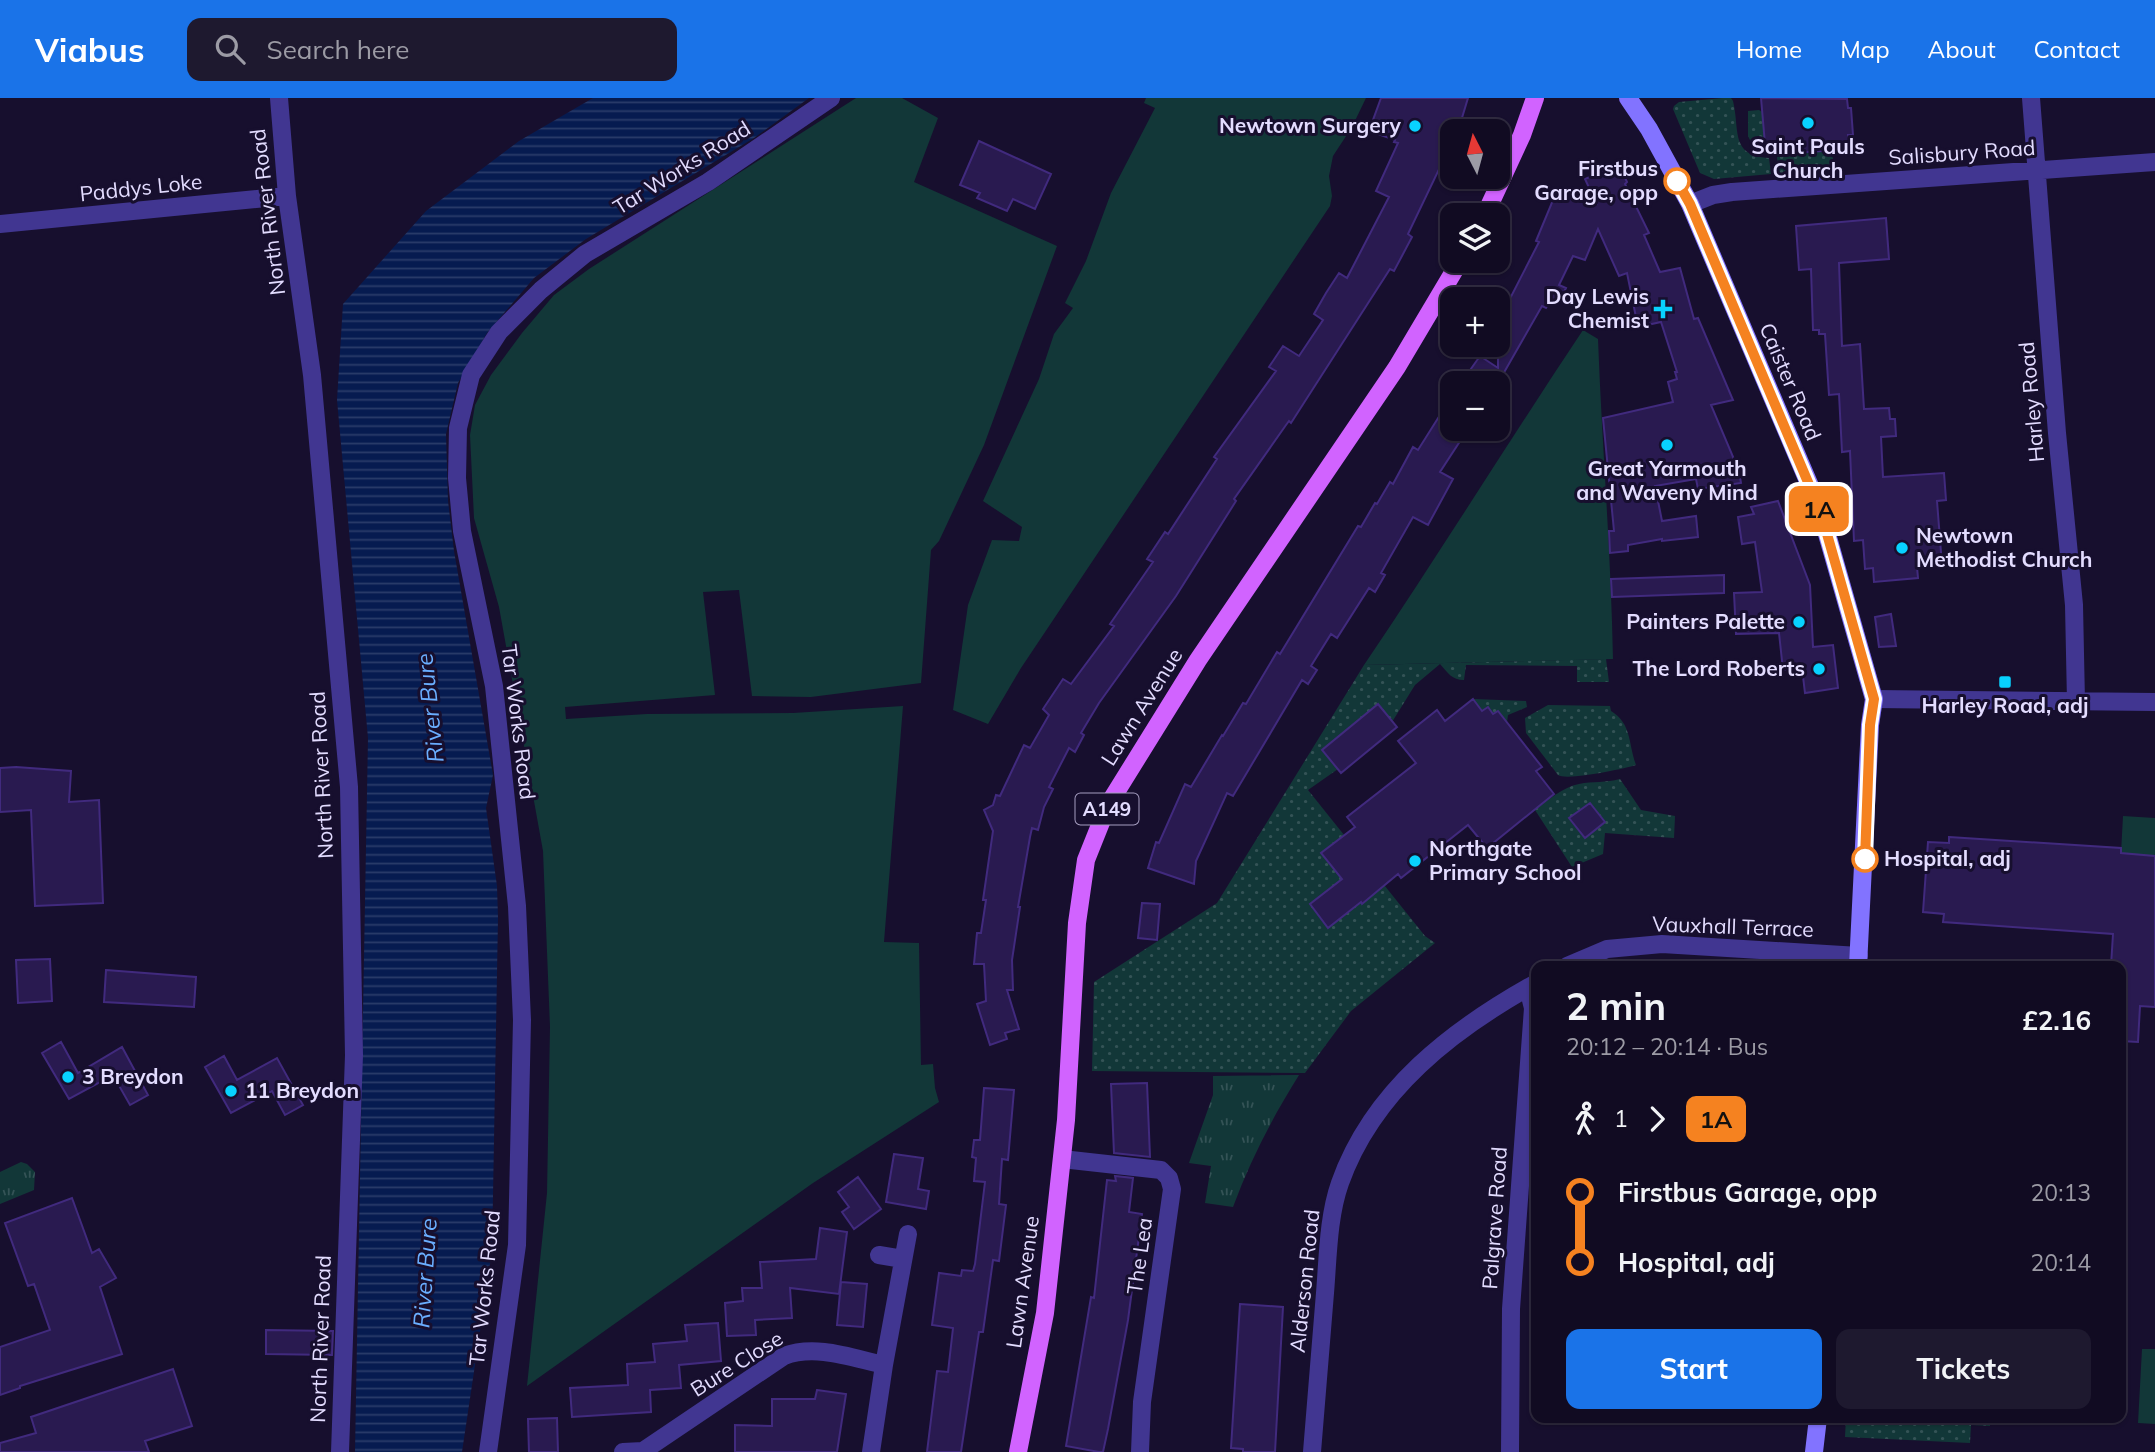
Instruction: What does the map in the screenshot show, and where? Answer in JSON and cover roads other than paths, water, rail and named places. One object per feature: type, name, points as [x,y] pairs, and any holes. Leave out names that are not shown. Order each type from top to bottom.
[{"type":"main road","points":[[1491,203],[1522,135],[1535,98]]},
{"type":"main road","name":"Lawn Avenue","points":[[1018,1452],[1045,1313],[1066,1120],[1077,923],[1086,860],[1108,805],[1198,660],[1397,368],[1453,273]]},
{"type":"street","name":"North River Road","points":[[279,98],[287,196],[312,375],[349,787],[354,1055],[340,1452]]},
{"type":"street","name":"Tar Works Road","points":[[488,1452],[517,1245],[522,1020],[517,906],[494,686],[462,531],[457,478],[457,428],[471,374],[499,332],[541,289],[585,254],[708,182],[831,98]]},
{"type":"street","name":"Caister Road","points":[[1628,98],[1649,129],[1690,204],[1813,494],[1874,699]]},
{"type":"street","name":"Harley Road","points":[[2031,98],[2074,605],[2076,702]]},
{"type":"street","name":"Salisbury Road","points":[[1690,204],[1713,195],[1732,192],[2155,162]]},
{"type":"street","name":"Paddys Loke","points":[[0,225],[287,196]]},
{"type":"street","points":[[1859,961],[1870,725],[1874,699],[2155,702]]},
{"type":"street","name":"Vauxhall Terrace","points":[[1579,961],[1607,949],[1662,944],[1859,961]]},
{"type":"street","name":"Alderson Road","points":[[1312,1452],[1330,1228],[1339,1185],[1357,1141],[1384,1101],[1429,1056],[1531,986]]},
{"type":"street","name":"Palgrave Road","points":[[1510,1452],[1511,1309],[1531,1035]]},
{"type":"street","name":"The Lea","points":[[1062,1159],[1161,1170],[1169,1178],[1172,1188],[1142,1402],[1140,1452]]},
{"type":"street","points":[[871,1452],[908,1234]]},
{"type":"street","points":[[878,1255],[903,1259]]},
{"type":"street","name":"Bure Close","points":[[622,1452],[643,1451],[784,1356],[811,1350],[884,1365]]},
{"type":"street","points":[[1814,1452],[1817,1423]]},
{"type":"water","name":"River Bure","points":[[593,98],[809,98],[754,138],[586,239],[534,278],[487,333],[458,383],[446,434],[448,501],[454,551],[493,775],[486,808],[497,886],[498,918],[492,1251],[462,1452],[355,1452],[368,738],[337,400],[343,304],[426,211],[519,141]]},
{"type":"place","name":"Saint Pauls Church","points":[[1808,123]]},
{"type":"place","name":"Newtown Surgery","points":[[1415,126]]},
{"type":"place","name":"Firstbus Garage, opp","points":[[1677,181]]},
{"type":"place","name":"Day Lewis Chemist","points":[[1663,309]]},
{"type":"place","name":"Great Yarmouth and Waveny Mind","points":[[1667,445]]},
{"type":"place","name":"Newtown Methodist Church","points":[[1902,548]]},
{"type":"place","name":"Painters Palette","points":[[1799,622]]},
{"type":"place","name":"The Lord Roberts","points":[[1819,669]]},
{"type":"place","name":"Harley Road, adj","points":[[2005,682]]},
{"type":"place","name":"Hospital, adj","points":[[1865,859]]},
{"type":"place","name":"Northgate Primary School","points":[[1415,861]]},
{"type":"place","name":"3 Breydon","points":[[68,1077]]},
{"type":"place","name":"11 Breydon","points":[[231,1091]]}]
